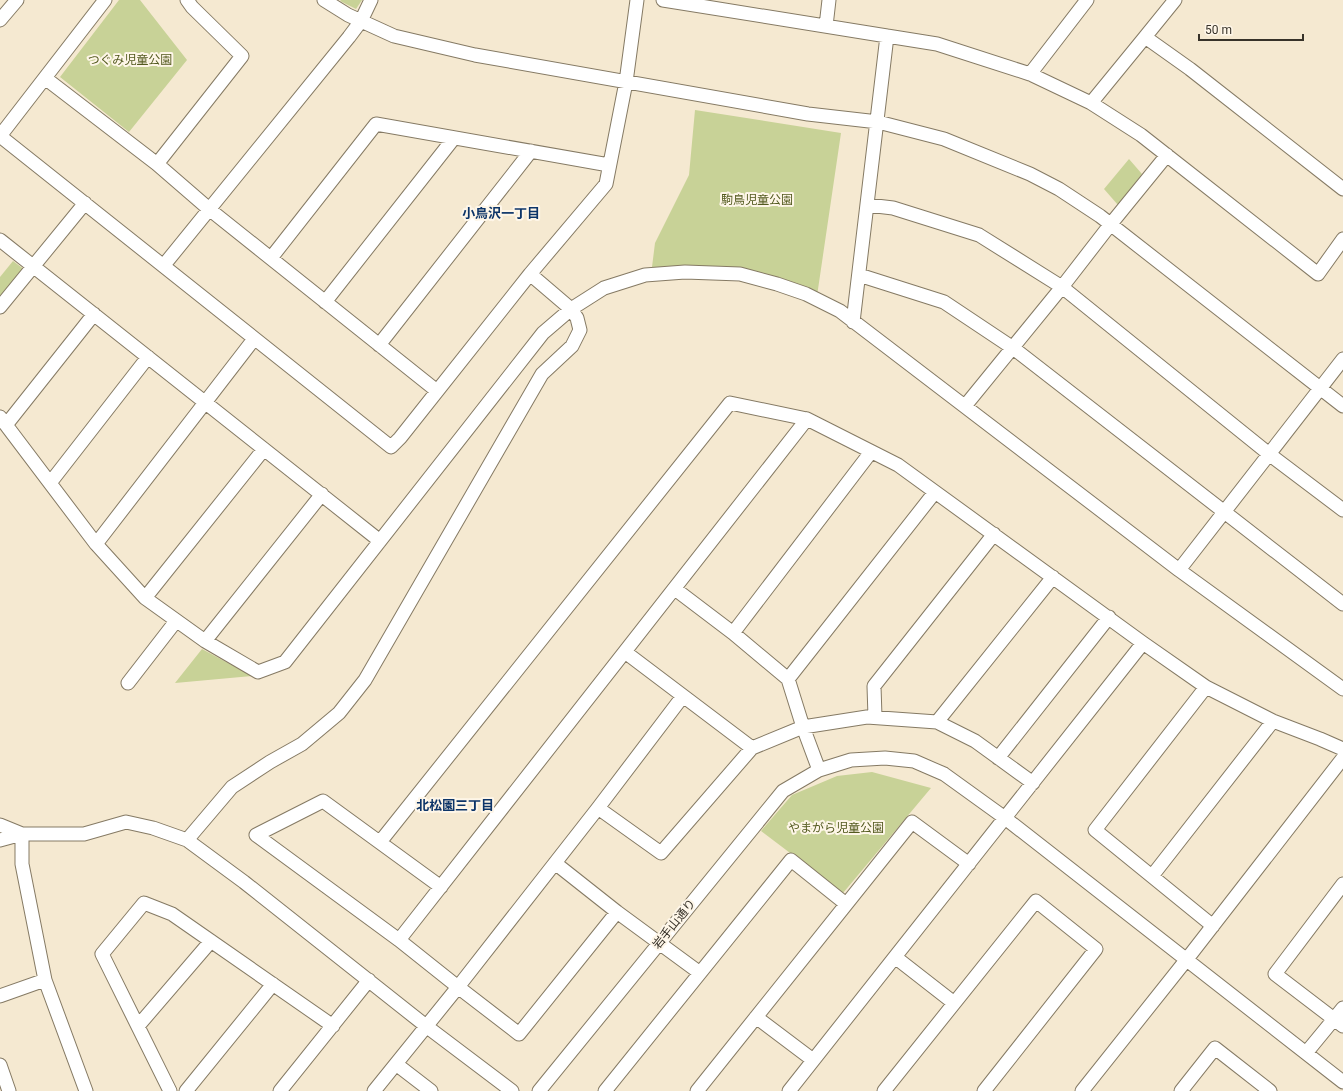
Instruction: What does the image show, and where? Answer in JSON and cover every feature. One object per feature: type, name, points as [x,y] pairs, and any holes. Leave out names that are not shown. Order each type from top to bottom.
[{"type":"street","points":[[0,20],[17,0]]},
{"type":"street","points":[[105,0],[0,136],[392,447],[530,274],[606,184],[626,82],[637,0]]},
{"type":"street","points":[[157,164],[242,56],[192,7],[187,0]]},
{"type":"street","points":[[324,0],[348,15],[394,36],[475,55],[808,114],[878,122],[944,138],[1030,174],[1059,189],[1110,224],[1343,406]]},
{"type":"street","points":[[164,265],[361,21],[371,0]]},
{"type":"street","points":[[663,0],[936,44],[1030,74],[1091,103],[1141,135],[1318,274],[1343,239]]},
{"type":"street","points":[[826,26],[829,0]]},
{"type":"street","points":[[1030,74],[1087,0]]},
{"type":"street","points":[[1091,103],[1175,0]]},
{"type":"street","points":[[853,322],[878,122],[887,36]]},
{"type":"street","points":[[1145,37],[1190,70],[1343,189]]},
{"type":"street","points":[[45,78],[157,164],[209,209],[437,391]]},
{"type":"street","points":[[271,258],[376,124],[609,165]]},
{"type":"street","points":[[325,302],[454,138]]},
{"type":"street","points":[[379,345],[532,151]]},
{"type":"street","points":[[965,406],[1167,155]]},
{"type":"street","points":[[0,308],[85,203]]},
{"type":"street","points":[[868,205],[893,208],[979,235],[1062,287],[1269,454],[1343,510]]},
{"type":"street","points":[[0,240],[380,541]]},
{"type":"street","points":[[94,314],[3,421],[96,544],[145,598],[205,642],[258,672],[285,662],[543,333],[571,309],[604,288],[645,275],[685,272],[740,274],[778,284],[806,294],[840,311],[1179,570],[1343,689]]},
{"type":"street","points":[[187,840],[232,787],[270,762],[302,744],[339,713],[365,680],[542,374],[572,346],[580,330],[577,318],[571,309],[530,274]]},
{"type":"street","points":[[859,275],[944,302],[1013,348],[1343,604]]},
{"type":"street","points":[[96,544],[254,339]]},
{"type":"street","points":[[50,483],[148,357]]},
{"type":"street","points":[[1179,570],[1343,359]]},
{"type":"street","points":[[380,842],[730,403],[807,419],[898,465],[1206,687],[1273,722],[1320,738],[1343,749]]},
{"type":"street","points":[[399,940],[807,419]]},
{"type":"street","points":[[145,598],[264,449]]},
{"type":"street","points":[[733,633],[871,452]]},
{"type":"street","points":[[788,679],[935,492]]},
{"type":"street","points":[[205,642],[322,494]]},
{"type":"street","points":[[875,718],[874,686],[994,534]]},
{"type":"street","points":[[937,722],[1053,577]]},
{"type":"street","points":[[675,589],[733,633],[788,679],[803,727],[820,770]]},
{"type":"street","points":[[998,758],[1109,617]]},
{"type":"street","points":[[128,683],[176,621]]},
{"type":"street","points":[[789,1091],[1143,643]]},
{"type":"street","points":[[625,652],[752,748]]},
{"type":"street","points":[[1206,687],[1095,830],[1213,926]]},
{"type":"street","points":[[374,1091],[458,987],[598,808],[683,696]]},
{"type":"street","points":[[598,808],[661,853],[752,748],[803,727],[867,717],[937,722],[975,741],[1033,783]]},
{"type":"street","points":[[1152,876],[1273,722]]},
{"type":"street","name":"岩手山通り","points":[[539,1091],[783,791],[820,770],[851,760],[885,758],[914,761],[944,774],[1005,818],[1343,1082]]},
{"type":"street","points":[[1082,1091],[1213,926],[1343,758]]},
{"type":"street","points":[[441,887],[323,801],[256,835],[399,940],[519,1034],[617,912]]},
{"type":"street","points":[[0,840],[22,834],[84,834],[126,822],[153,828],[187,840],[244,882],[370,980],[426,1026],[512,1091]]},
{"type":"street","points":[[697,1091],[912,822],[968,864]]},
{"type":"street","points":[[0,825],[22,834]]},
{"type":"street","points":[[22,834],[22,864],[46,980],[86,1091]]},
{"type":"street","points":[[605,1091],[790,860],[846,904]]},
{"type":"street","points":[[555,863],[617,912],[700,973]]},
{"type":"street","points":[[1339,1023],[1275,974],[1343,884]]},
{"type":"street","points":[[884,1091],[1036,901],[1096,949],[984,1091]]},
{"type":"street","points":[[170,1091],[102,954],[144,903],[172,914],[333,1026]]},
{"type":"street","points":[[138,1026],[211,941]]},
{"type":"street","points":[[895,957],[954,1003]]},
{"type":"street","points":[[0,996],[46,980]]},
{"type":"street","points":[[280,1091],[370,980]]},
{"type":"street","points":[[186,1091],[273,984]]},
{"type":"street","points":[[1306,1054],[1339,1023],[1343,1008]]},
{"type":"street","points":[[756,1017],[813,1060]]},
{"type":"street","points":[[1181,1091],[1215,1048],[1270,1091]]},
{"type":"street","points":[[396,1064],[431,1091]]},
{"type":"street","points":[[0,1065],[9,1091]]},
{"type":"green space","name":"つぐみ児童公園","points":[[119,0],[140,0],[187,60],[129,132],[60,77]]},
{"type":"green space","points":[[362,0],[356,9],[340,1]]},
{"type":"green space","name":"駒鳥児童公園","points":[[695,110],[841,133],[817,296],[688,267],[652,267],[655,243],[689,175]]},
{"type":"green space","points":[[1129,159],[1142,174],[1118,205],[1104,189]]},
{"type":"green space","points":[[13,261],[25,270],[0,307],[0,277]]},
{"type":"green space","points":[[202,649],[252,676],[175,683]]},
{"type":"green space","name":"やまがら児童公園","points":[[872,772],[931,788],[843,893],[761,831],[792,795],[837,776]]},
{"type":"district","name":"小鳥沢一丁目","points":[[501,213]]},
{"type":"district","name":"北松園三丁目","points":[[455,805]]}]
